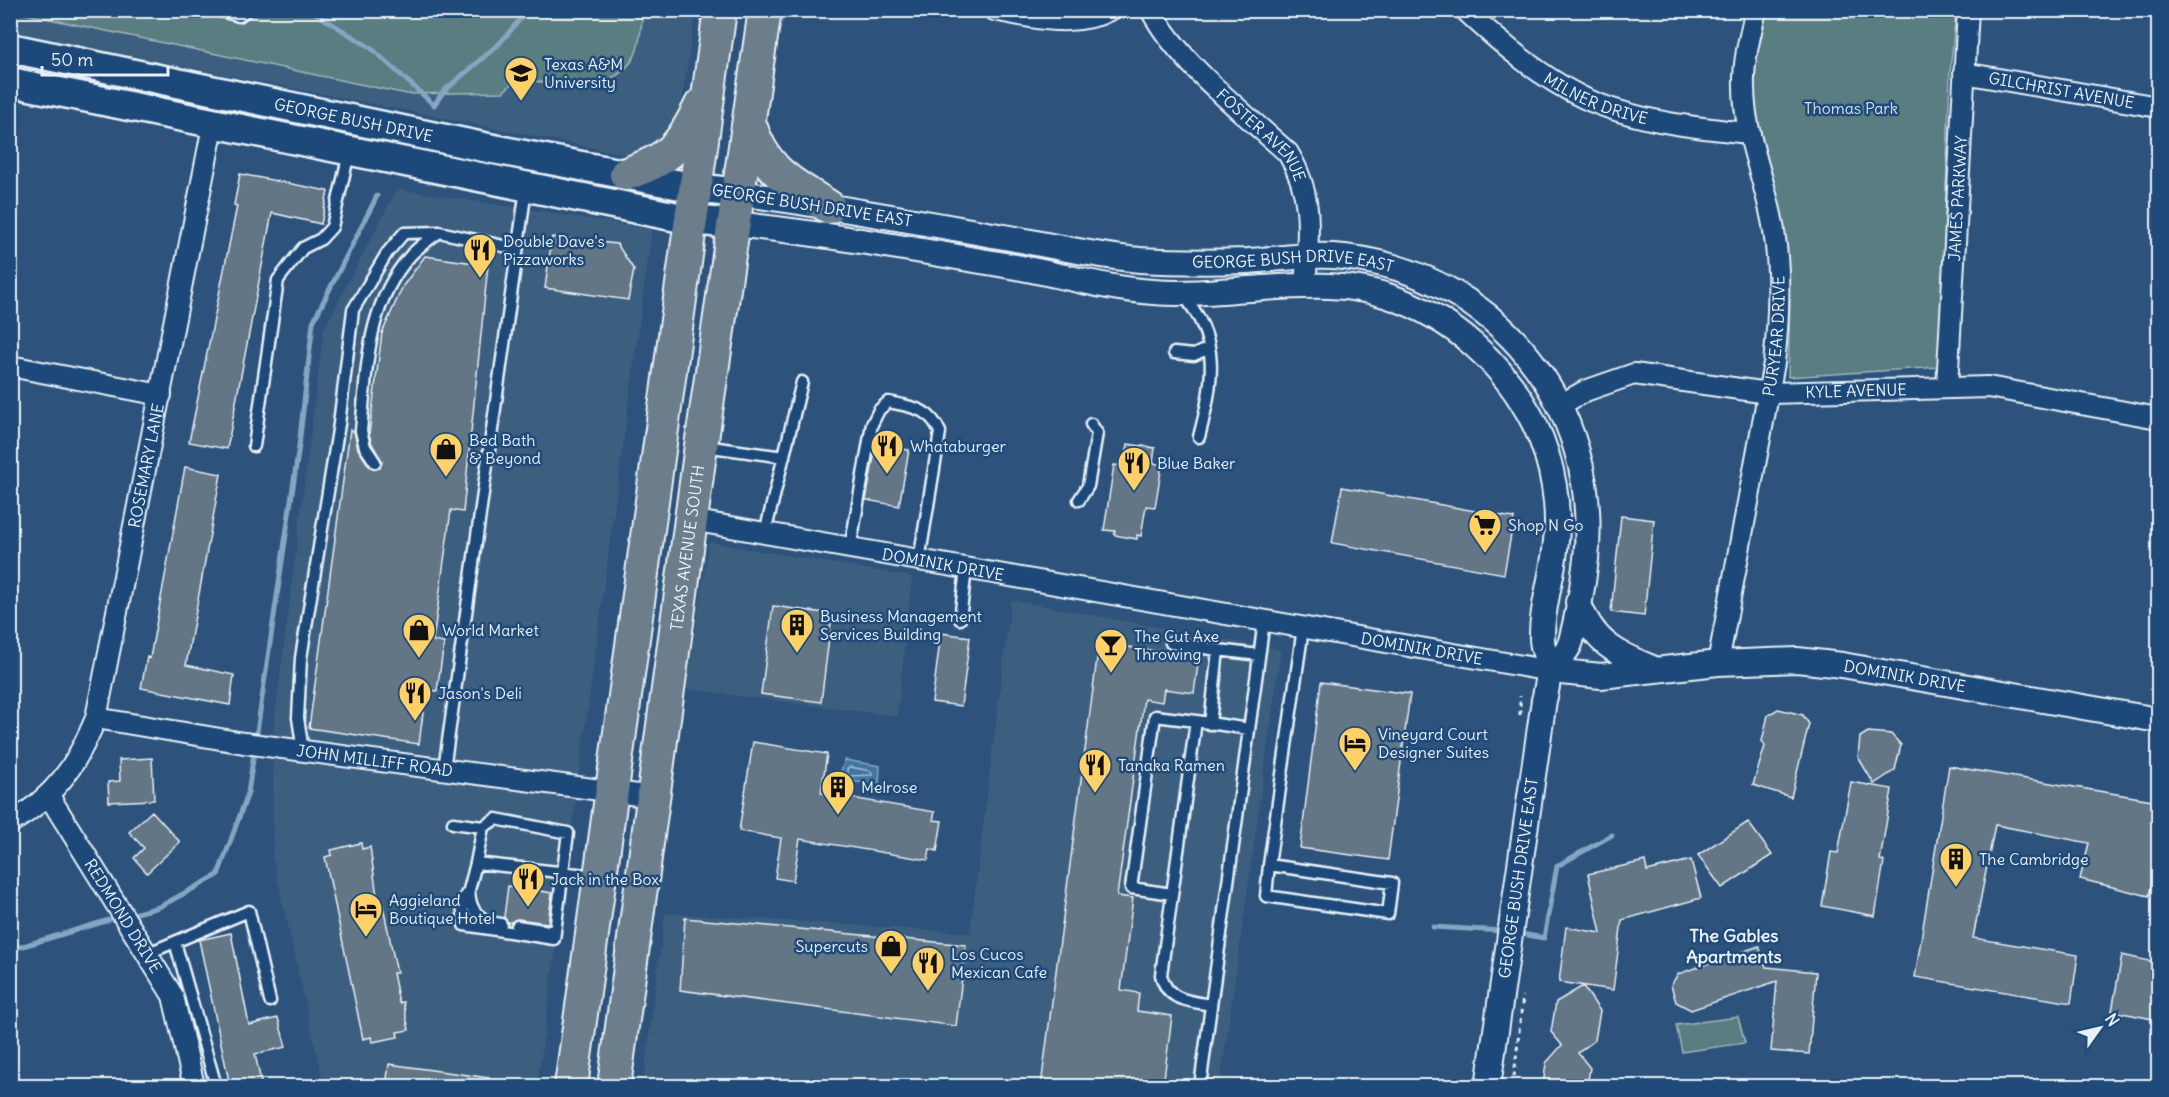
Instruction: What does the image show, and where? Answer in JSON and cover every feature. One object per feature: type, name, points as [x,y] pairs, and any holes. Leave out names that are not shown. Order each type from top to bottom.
[{"type":"main road","points":[[571,1086],[720,10]]},
{"type":"main road","name":"TEXAS AVENUE SOUTH","points":[[614,1086],[701,446],[765,10]]},
{"type":"main road","name":"GEORGE BUSH DRIVE","points":[[10,48],[696,188]]},
{"type":"main road","name":"GEORGE BUSH DRIVE","points":[[10,82],[692,220]]},
{"type":"main road","points":[[626,174],[669,156],[691,126],[708,91]]},
{"type":"main road","points":[[214,122],[220,112],[226,112],[333,132],[365,122]]},
{"type":"main road","points":[[749,122],[755,142],[772,168],[830,207]]},
{"type":"main road","name":"GEORGE BUSH DRIVE EAST","points":[[696,188],[738,193]]},
{"type":"main road","name":"GEORGE BUSH DRIVE EAST","points":[[692,220],[734,224]]},
{"type":"street","points":[[994,10],[1051,20],[1100,16],[1110,10]]},
{"type":"street","name":"FOSTER AVENUE","points":[[1151,10],[1159,27],[1184,56],[1288,153],[1299,172],[1307,195],[1305,287]]},
{"type":"street","name":"MILNER DRIVE","points":[[1465,10],[1492,35],[1551,79],[1584,98],[1670,122],[1750,133]]},
{"type":"street","name":"PURYEAR DRIVE","points":[[1718,663],[1768,393],[1779,319],[1779,279],[1774,229],[1750,133],[1743,88],[1755,10]]},
{"type":"street","name":"JAMES PARKWAY","points":[[1947,387],[1968,10]]},
{"type":"street","name":"GILCHRIST AVENUE","points":[[1964,73],[2158,107]]},
{"type":"street","name":"ROSEMARY LANE","points":[[49,796],[66,776],[84,747],[96,718],[214,122]]},
{"type":"street","name":"GEORGE BUSH DRIVE EAST","points":[[738,193],[1137,259],[1238,261],[1341,256],[1375,261],[1412,273],[1452,290],[1490,317],[1524,349],[1560,405],[1576,444],[1586,492],[1586,560],[1571,645],[1551,671],[1544,700],[1488,1086]]},
{"type":"street","name":"GEORGE BUSH DRIVE EAST","points":[[734,224],[1018,268],[1097,284],[1155,292],[1305,287],[1350,289],[1385,295],[1424,310],[1454,329],[1482,351],[1509,381],[1544,445],[1554,488],[1556,547],[1541,640],[1551,671]]},
{"type":"street","points":[[10,366],[161,395]]},
{"type":"street","name":"KYLE AVENUE","points":[[1560,405],[1585,391],[1634,374],[1768,393],[1988,387],[2158,418]]},
{"type":"street","name":"DOMINIK DRIVE","points":[[691,520],[1551,671],[1601,676],[1718,663],[1797,660],[1842,665],[2158,720]]},
{"type":"street","points":[[1578,602],[1596,637],[1620,655],[1655,669]]},
{"type":"street","name":"JOHN MILLIFF ROAD","points":[[96,718],[244,743],[653,797]]},
{"type":"street","points":[[10,823],[49,796]]},
{"type":"street","name":"REDMOND DRIVE","points":[[49,796],[173,996],[194,1086]]},
{"type":"lane","points":[[217,10],[239,16],[248,10]]},
{"type":"lane","points":[[254,446],[278,280],[303,248],[321,239],[332,227],[350,150]]},
{"type":"lane","points":[[444,769],[526,186]]},
{"type":"lane","points":[[297,750],[301,658],[339,424],[353,310],[387,252],[404,233],[439,232],[517,249]]},
{"type":"lane","points":[[375,462],[365,447],[361,431],[373,323],[390,286],[410,256],[439,232]]},
{"type":"lane","points":[[1180,292],[1194,308],[1206,329],[1209,348],[1211,387],[1199,437]]},
{"type":"lane","points":[[1174,353],[1194,356],[1209,348]]},
{"type":"lane","points":[[765,533],[802,382]]},
{"type":"lane","points":[[850,549],[872,424],[879,410],[888,402],[920,408],[934,420],[940,432],[920,561]]},
{"type":"lane","points":[[1079,500],[1089,486],[1097,433],[1091,424]]},
{"type":"lane","points":[[701,446],[784,457]]},
{"type":"lane","points":[[960,619],[966,569]]},
{"type":"lane","points":[[1200,1086],[1264,621]]},
{"type":"lane","points":[[1269,865],[1392,883],[1388,914],[1266,896],[1269,865],[1303,628]]},
{"type":"lane","points":[[1171,643],[1259,655]]},
{"type":"lane","points":[[1210,724],[1218,650]]},
{"type":"lane","points":[[1172,894],[1131,888],[1155,716],[1249,729]]},
{"type":"lane","points":[[1196,722],[1161,975],[1163,986],[1179,999],[1211,1005]]},
{"type":"lane","points":[[453,823],[483,826],[496,819],[568,833],[554,939],[464,925],[462,901],[469,890],[477,863],[483,826]]},
{"type":"lane","points":[[477,863],[562,870],[600,877]]},
{"type":"lane","points":[[469,890],[469,905],[482,919],[555,932]]},
{"type":"lane","points":[[146,954],[249,911],[270,1002]]},
{"type":"lane","points":[[175,942],[216,1086]]},
{"type":"path","points":[[1513,1086],[1524,993]]},
{"type":"shaded area","name":"Texas A&M University","points":[[10,11],[696,11],[677,131],[639,157],[11,32]]},
{"type":"shaded area","points":[[397,189],[652,229],[537,1086],[324,1086],[273,859],[273,732],[324,329]]},
{"type":"shaded area","points":[[709,542],[912,577],[897,716],[686,689]]},
{"type":"shaded area","points":[[1011,600],[1281,650],[1220,1086],[643,1086],[665,913],[970,933]]},
{"type":"green space","points":[[11,11],[643,11],[639,41],[634,57],[624,70],[612,78],[582,85],[517,79],[503,92],[407,94]]},
{"type":"green space","name":"Thomas Park","points":[[1760,11],[1956,11],[1950,73],[1940,367],[1788,377],[1790,301],[1776,217],[1756,142],[1751,85]]},
{"type":"green space","points":[[1738,1017],[1745,1043],[1682,1052],[1676,1025]]},
{"type":"water","points":[[845,760],[880,766],[879,784],[844,781],[839,777]]},
{"type":"building","points":[[240,174],[328,191],[321,224],[272,213],[227,449],[189,442],[237,206],[234,205]]},
{"type":"building","points":[[552,237],[617,244],[634,270],[628,300],[545,288]]},
{"type":"building","points":[[425,256],[488,265],[463,512],[451,510],[433,641],[444,643],[437,691],[426,690],[419,744],[309,728],[350,430],[354,431],[358,449],[369,466],[375,469],[380,468],[382,461],[369,434],[382,333],[403,286]]},
{"type":"building","name":"Whataburger","points":[[878,435],[893,438],[892,447],[909,450],[899,506],[866,500]]},
{"type":"building","name":"Blue Baker","points":[[1128,444],[1155,448],[1153,463],[1162,465],[1155,507],[1146,506],[1141,536],[1137,535],[1137,539],[1114,535],[1115,531],[1104,530],[1114,465],[1124,466]]},
{"type":"building","points":[[185,467],[221,474],[186,665],[234,675],[230,705],[141,688],[147,657],[150,658]]},
{"type":"building","points":[[1342,487],[1514,518],[1504,574],[1332,543]]},
{"type":"building","points":[[1621,516],[1654,520],[1644,616],[1611,612]]},
{"type":"building","name":"Business Management Services Building","points":[[773,606],[832,614],[821,702],[761,694]]},
{"type":"building","points":[[941,633],[970,637],[961,706],[932,702]]},
{"type":"building","points":[[1099,643],[1199,657],[1194,693],[1164,689],[1162,702],[1144,699],[1117,896],[1133,898],[1121,990],[1139,993],[1137,1011],[1172,1016],[1163,1086],[1041,1086]]},
{"type":"building","name":"Vineyard Court Designer Suites","points":[[1321,682],[1410,694],[1388,860],[1300,848]]},
{"type":"building","points":[[1778,709],[1803,715],[1809,724],[1791,797],[1753,785],[1765,746],[1762,741],[1768,715]]},
{"type":"building","points":[[1868,732],[1891,734],[1901,745],[1895,770],[1874,784],[1858,757],[1860,737]]},
{"type":"building","name":"Melrose","points":[[753,742],[827,754],[821,793],[935,812],[933,820],[942,821],[937,851],[930,849],[928,860],[800,839],[793,881],[775,878],[781,838],[739,831]]},
{"type":"building","points":[[152,758],[154,800],[109,802],[108,782],[120,781],[119,760]]},
{"type":"building","name":"The Cambridge","points":[[1949,766],[2158,801],[2158,855],[2149,896],[2080,879],[2089,843],[1995,825],[1973,938],[2078,955],[2071,1003],[1915,977]]},
{"type":"building","points":[[1851,782],[1892,789],[1880,860],[1884,861],[1875,916],[1822,906],[1831,852],[1838,853]]},
{"type":"building","points":[[152,811],[180,842],[147,873],[134,858],[144,848],[129,832]]},
{"type":"building","points":[[1748,822],[1772,855],[1722,888],[1698,855]]},
{"type":"building","name":"Aggieland Boutique Hotel","points":[[361,843],[362,849],[370,847],[378,903],[382,902],[397,973],[393,973],[399,1003],[403,1002],[409,1030],[397,1032],[398,1037],[372,1042],[371,1037],[363,1039],[325,857],[332,855],[331,850]]},
{"type":"building","points":[[1691,860],[1701,898],[1622,920],[1613,990],[1559,982],[1566,927],[1601,933],[1588,874],[1645,861],[1647,871]]},
{"type":"building","name":"Jack in the Box","points":[[508,886],[552,893],[548,923],[518,919],[508,923],[504,917]]},
{"type":"building","points":[[685,918],[966,945],[956,1026],[680,990]]},
{"type":"building","points":[[231,933],[249,1025],[278,1018],[286,1047],[255,1054],[262,1086],[230,1086],[199,940]]},
{"type":"building","points":[[1759,946],[1766,967],[1816,972],[1809,1054],[1771,1051],[1777,981],[1691,1010],[1676,1002],[1671,985],[1678,974]]},
{"type":"building","points":[[2122,955],[2158,963],[2158,1020],[2112,1011]]},
{"type":"building","points":[[1583,986],[1600,1011],[1595,1040],[1578,1053],[1590,1068],[1587,1086],[1543,1086],[1546,1063],[1562,1045],[1551,1032],[1556,1002]]},
{"type":"building","points":[[389,1064],[489,1078],[488,1086],[386,1086]]},
{"type":"waterway","points":[[310,10],[371,48],[434,105],[444,91],[500,43],[528,10]]},
{"type":"waterway","points":[[137,913],[159,907],[218,875],[248,793],[299,446],[313,322],[377,196]]},
{"type":"waterway","points":[[1515,933],[1544,938],[1557,866],[1612,835]]},
{"type":"waterway","points":[[10,950],[109,920]]},
{"type":"waterway","points":[[1433,927],[1503,931]]},
{"type":"place","name":"Texas A&M University","points":[[521,102]]},
{"type":"place","name":"Double Dave's Pizzaworks","points":[[480,279]]},
{"type":"place","name":"Whataburger","points":[[887,475]]},
{"type":"place","name":"Bed Bath & Beyond","points":[[446,478]]},
{"type":"place","name":"Blue Baker","points":[[1134,492]]},
{"type":"place","name":"Shop N Go","points":[[1485,554]]},
{"type":"place","name":"Business Management Services Building","points":[[797,654]]},
{"type":"place","name":"World Market","points":[[419,659]]},
{"type":"place","name":"The Cut Axe Throwing","points":[[1111,674]]},
{"type":"place","name":"Jason's Deli","points":[[415,722]]},
{"type":"place","name":"Vineyard Court Designer Suites","points":[[1355,772]]},
{"type":"place","name":"Tanaka Ramen","points":[[1095,794]]},
{"type":"place","name":"Melrose","points":[[838,816]]},
{"type":"place","name":"The Cambridge","points":[[1956,888]]},
{"type":"place","name":"Jack in the Box","points":[[528,908]]},
{"type":"place","name":"Aggieland Boutique Hotel","points":[[366,938]]},
{"type":"place","name":"Supercuts","points":[[891,975]]},
{"type":"place","name":"Los Cucos Mexican Cafe","points":[[928,992]]},
{"type":"district","name":"The Gables Apartments","points":[[1734,945]]}]
